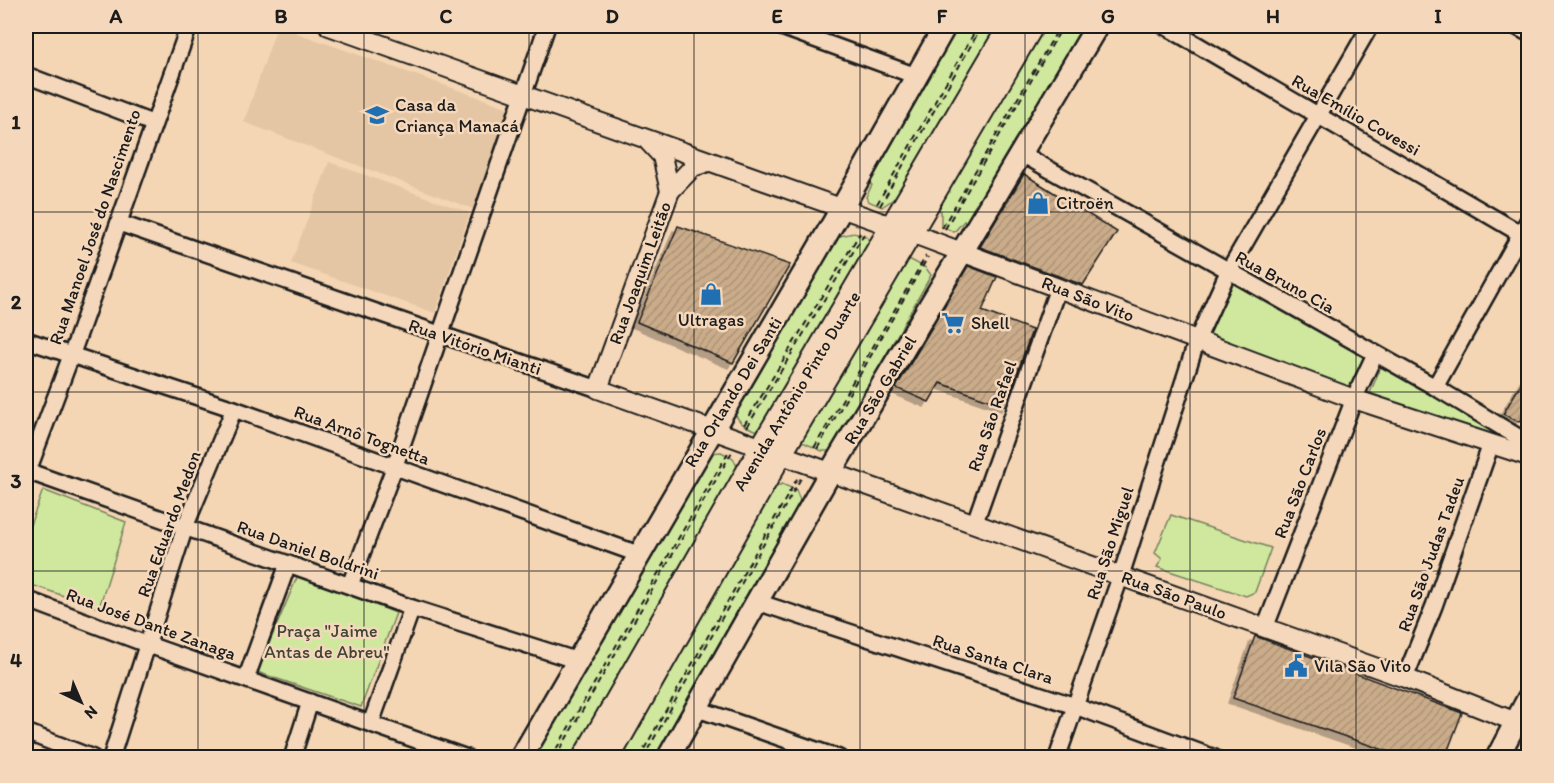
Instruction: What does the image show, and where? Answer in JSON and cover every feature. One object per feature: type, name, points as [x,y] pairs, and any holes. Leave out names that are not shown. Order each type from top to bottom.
[{"type":"main road","name":"Rua Orlando Dei Santi","points":[[521,758],[842,208],[945,26]]},
{"type":"main road","name":"Avenida Antônio Pinto Duarte","points":[[607,758],[772,450],[887,224],[1011,26]]},
{"type":"main road","name":"Avenida Antônio Pinto Duarte","points":[[887,224],[1031,26]]},
{"type":"main road","name":"Rua São Gabriel","points":[[668,758],[831,471],[1022,154],[1096,26]]},
{"type":"main road","name":"Avenida Antônio Pinto Duarte","points":[[585,758],[772,450]]},
{"type":"main road","points":[[1497,758],[1528,699]]},
{"type":"street","name":"Rua Manoel José do Nascimento","points":[[26,473],[71,356],[152,123],[189,26]]},
{"type":"street","points":[[329,26],[648,141]]},
{"type":"street","points":[[350,585],[548,26]]},
{"type":"street","points":[[779,26],[916,76]]},
{"type":"street","name":"Rua Emílio Covessi","points":[[1165,26],[1318,116],[1526,231]]},
{"type":"street","name":"Rua São Miguel","points":[[1057,758],[1121,575],[1197,340],[1228,272],[1370,26]]},
{"type":"street","points":[[1515,26],[1528,33]]},
{"type":"street","points":[[26,75],[152,123]]},
{"type":"street","name":"Rua São Vito","points":[[648,141],[887,224],[1354,399],[1528,456]]},
{"type":"street","name":"Rua Joaquim Leitão","points":[[598,389],[670,192],[662,156],[648,141]]},
{"type":"street","name":"Rua Bruno Cia","points":[[1022,154],[1435,387],[1528,443]]},
{"type":"street","points":[[670,192],[693,167],[708,162]]},
{"type":"street","name":"Rua Vitório Mianti","points":[[119,223],[831,471]]},
{"type":"street","points":[[1435,387],[1526,231]]},
{"type":"street","name":"Rua São Rafael","points":[[975,522],[1058,288]]},
{"type":"street","name":"Rua Arnô Tognetta","points":[[26,340],[234,409],[393,468],[638,554]]},
{"type":"street","name":"Rua São Carlos","points":[[1265,628],[1354,399],[1375,354]]},
{"type":"street","name":"Rua Eduardo Medon","points":[[111,758],[185,527],[234,409]]},
{"type":"street","name":"Rua São Judas Tadeu","points":[[1405,678],[1434,606],[1491,444]]},
{"type":"street","name":"Rua São Paulo","points":[[831,471],[1405,678],[1516,722]]},
{"type":"street","name":"Rua Daniel Boldrini","points":[[26,473],[412,608],[578,661]]},
{"type":"street","points":[[246,679],[288,564]]},
{"type":"street","name":"Rua José Dante Zanaga","points":[[26,599],[467,758]]},
{"type":"street","name":"Rua Santa Clara","points":[[757,603],[1075,706],[1215,758]]},
{"type":"street","points":[[371,723],[412,608]]},
{"type":"street","points":[[292,758],[310,702]]},
{"type":"street","points":[[695,708],[839,758]]},
{"type":"street","points":[[26,732],[93,758]]},
{"type":"path","points":[[553,758],[738,438],[887,224],[980,26]]},
{"type":"path","points":[[641,758],[935,242],[1062,26]]},
{"type":"shaded area","name":"Casa da Criança Manacá","points":[[277,26],[509,108],[473,209],[244,122]]},
{"type":"shaded area","points":[[329,162],[470,213],[435,313],[291,263]]},
{"type":"green space","points":[[957,26],[1002,26],[899,195],[882,207],[868,201],[866,197],[872,185],[868,182]]},
{"type":"green space","points":[[1041,26],[1083,26],[968,223],[964,221],[954,232],[941,226],[941,211],[937,209]]},
{"type":"green space","points":[[854,233],[867,237],[871,246],[762,432],[752,429],[739,420],[734,411],[835,237]]},
{"type":"green space","points":[[907,258],[926,268],[931,275],[832,451],[822,451],[798,440]]},
{"type":"green space","points":[[1233,281],[1365,354],[1349,390],[1206,335]]},
{"type":"green space","points":[[1382,364],[1528,447],[1494,442],[1370,393]]},
{"type":"green space","points":[[721,452],[733,458],[739,471],[575,757],[532,758],[709,453]]},
{"type":"green space","points":[[782,484],[796,490],[801,503],[656,757],[614,758],[765,493]]},
{"type":"green space","points":[[43,490],[126,522],[99,608],[26,583],[26,536]]},
{"type":"green space","points":[[1171,515],[1271,548],[1255,592],[1246,596],[1157,567],[1162,559],[1155,553]]},
{"type":"green space","name":"Praça \"Jaime Antas de Abreu\"","points":[[298,575],[396,613],[361,707],[257,672]]},
{"type":"building","name":"Citroën","points":[[1024,174],[1117,232],[1083,285],[980,247]]},
{"type":"building","name":"Ultragas","points":[[678,226],[790,265],[733,363],[637,322]]},
{"type":"building","name":"Shell","points":[[968,266],[997,277],[982,311],[1032,330],[1006,406],[940,383],[929,402],[896,388]]},
{"type":"building","points":[[1528,372],[1528,406],[1519,422],[1503,414]]},
{"type":"building","name":"Vila São Vito","points":[[1255,636],[1462,713],[1445,758],[1407,758],[1233,698]]},
{"type":"place","name":"Casa da Criança Manacá","points":[[377,115]]},
{"type":"place","name":"Citroën","points":[[1038,203]]},
{"type":"place","name":"Ultragas","points":[[711,294]]},
{"type":"place","name":"Shell","points":[[953,323]]},
{"type":"place","name":"Vila São Vito","points":[[1296,666]]}]
